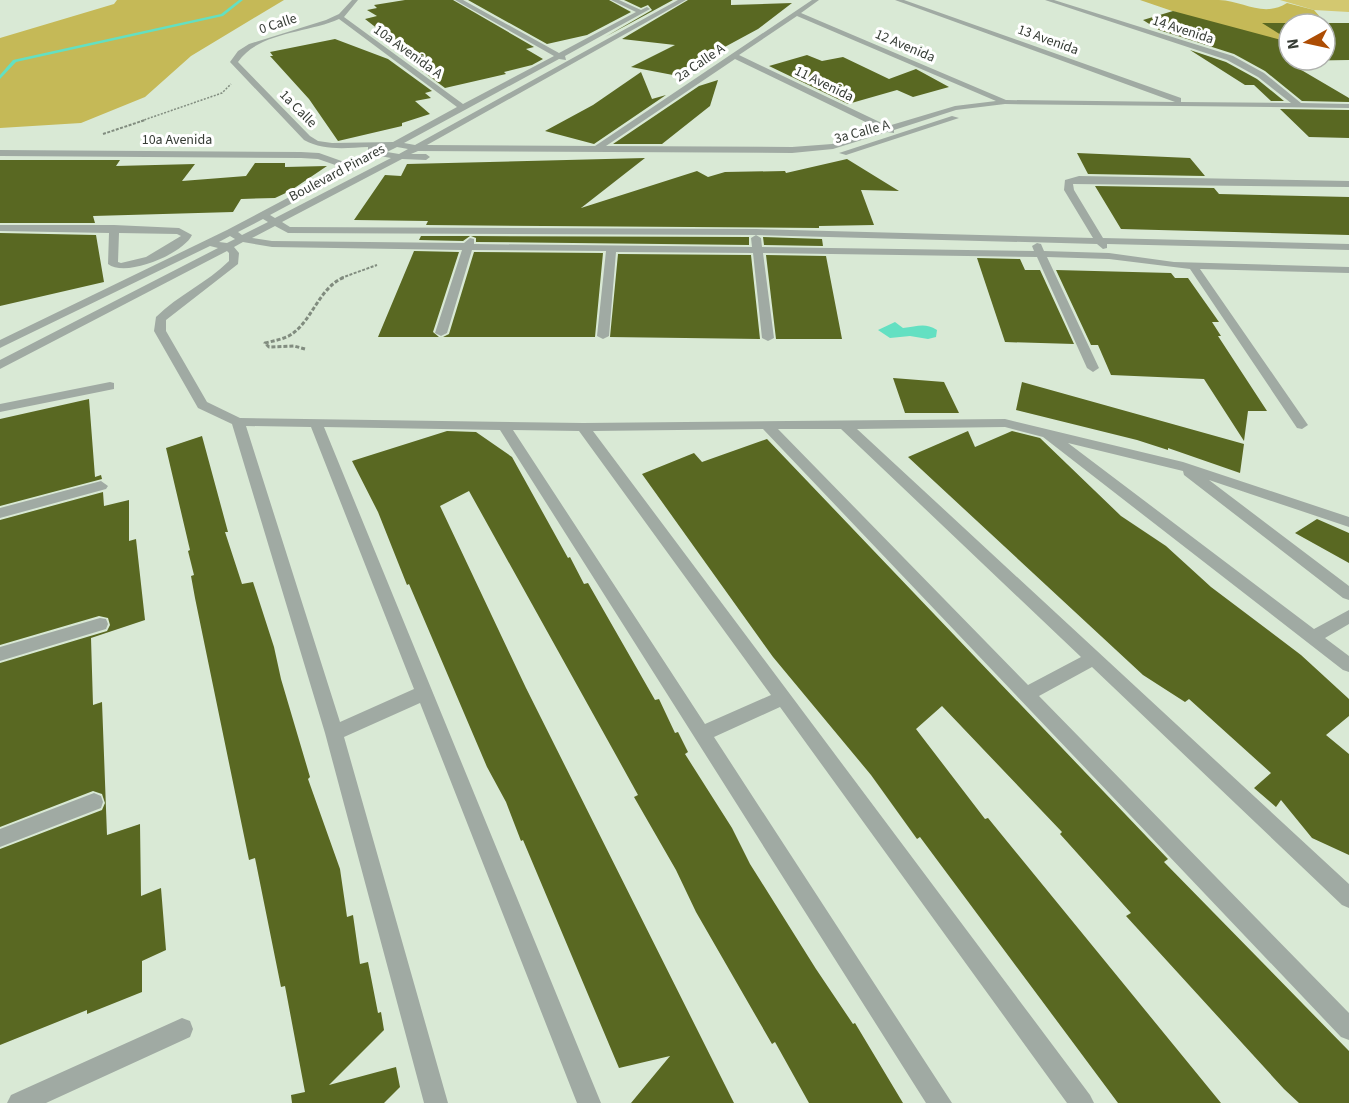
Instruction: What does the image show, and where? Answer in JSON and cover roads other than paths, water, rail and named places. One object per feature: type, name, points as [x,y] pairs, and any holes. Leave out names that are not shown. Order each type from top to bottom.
[{"type":"street","points":[[340,17],[355,0]]},
{"type":"street","points":[[458,0],[573,63]]},
{"type":"street","points":[[614,0],[640,12]]},
{"type":"street","name":"Boulevard Pinares","points":[[0,365],[400,157],[684,0]]},
{"type":"street","name":"2a Calle A","points":[[598,148],[735,56],[795,12],[816,0]]},
{"type":"street","name":"13 Avenida","points":[[898,0],[1190,104]]},
{"type":"street","name":"14 Avenida","points":[[1048,0],[1230,58],[1261,75],[1300,106]]},
{"type":"street","name":"Boulevard Pinares","points":[[0,344],[264,215],[656,4]]},
{"type":"street","name":"12 Avenida","points":[[795,12],[1005,102]]},
{"type":"street","name":"0 Calle","points":[[238,54],[256,44],[340,17]]},
{"type":"street","name":"10a Avenida A","points":[[340,17],[462,107]]},
{"type":"street","name":"1a Calle","points":[[238,54],[235,66],[311,141],[332,146],[397,144]]},
{"type":"street","name":"11 Avenida","points":[[735,56],[901,136]]},
{"type":"street","name":"3a Calle A","points":[[397,144],[416,148],[792,150],[833,146],[956,108],[1005,102],[1300,106],[1348,111]]},
{"type":"street","name":"3a Calle A","points":[[378,154],[400,157],[795,158],[843,153],[970,114],[1010,109],[1348,111]]},
{"type":"street","points":[[365,146],[378,154]]},
{"type":"street","name":"10a Avenida","points":[[0,153],[301,155],[319,156],[352,168]]},
{"type":"street","points":[[1109,256],[1069,190],[1068,182],[1079,179],[1349,184]]},
{"type":"street","points":[[264,215],[288,230],[756,232],[1033,237],[1349,247]]},
{"type":"street","points":[[0,228],[114,228],[179,231],[187,235],[179,243],[135,264],[117,266],[113,264],[114,228]]},
{"type":"street","points":[[231,232],[241,240],[272,244],[468,248],[757,248],[1041,254],[1109,256],[1193,266],[1349,270]]},
{"type":"street","points":[[441,333],[473,232]]},
{"type":"street","points":[[756,232],[768,338]]},
{"type":"street","points":[[1033,237],[1093,368]]},
{"type":"street","points":[[208,243],[228,246],[234,253],[234,262],[225,272],[174,303],[160,320],[160,332],[202,405],[238,422],[583,427],[1005,423],[1178,465],[1349,522]]},
{"type":"street","points":[[603,336],[611,248]]},
{"type":"street","points":[[1193,266],[1302,425]]},
{"type":"street","points":[[0,408],[110,386]]},
{"type":"street","points":[[238,422],[334,733],[436,1103]]},
{"type":"street","points":[[316,423],[589,1103]]},
{"type":"street","points":[[843,423],[1349,897]]},
{"type":"street","points":[[765,424],[1349,1029]]},
{"type":"street","points":[[504,426],[940,1103]]},
{"type":"street","points":[[583,427],[1082,1103]]},
{"type":"street","points":[[1044,431],[1349,664]]},
{"type":"street","points":[[1178,465],[1349,594]]},
{"type":"street","points":[[0,513],[101,486]]},
{"type":"street","points":[[1313,637],[1349,616]]},
{"type":"street","points":[[0,654],[100,624]]},
{"type":"street","points":[[1026,695],[1095,657]]},
{"type":"street","points":[[334,733],[424,693]]},
{"type":"street","points":[[703,733],[781,698]]},
{"type":"street","points":[[0,838],[94,802]]},
{"type":"street","points":[[19,1103],[182,1029]]},
{"type":"water","points":[[895,322],[903,328],[928,326],[937,330],[936,337],[928,339],[910,336],[890,338],[878,330]]},
{"type":"waterway","points":[[0,78],[15,61],[222,15],[241,0]]}]
